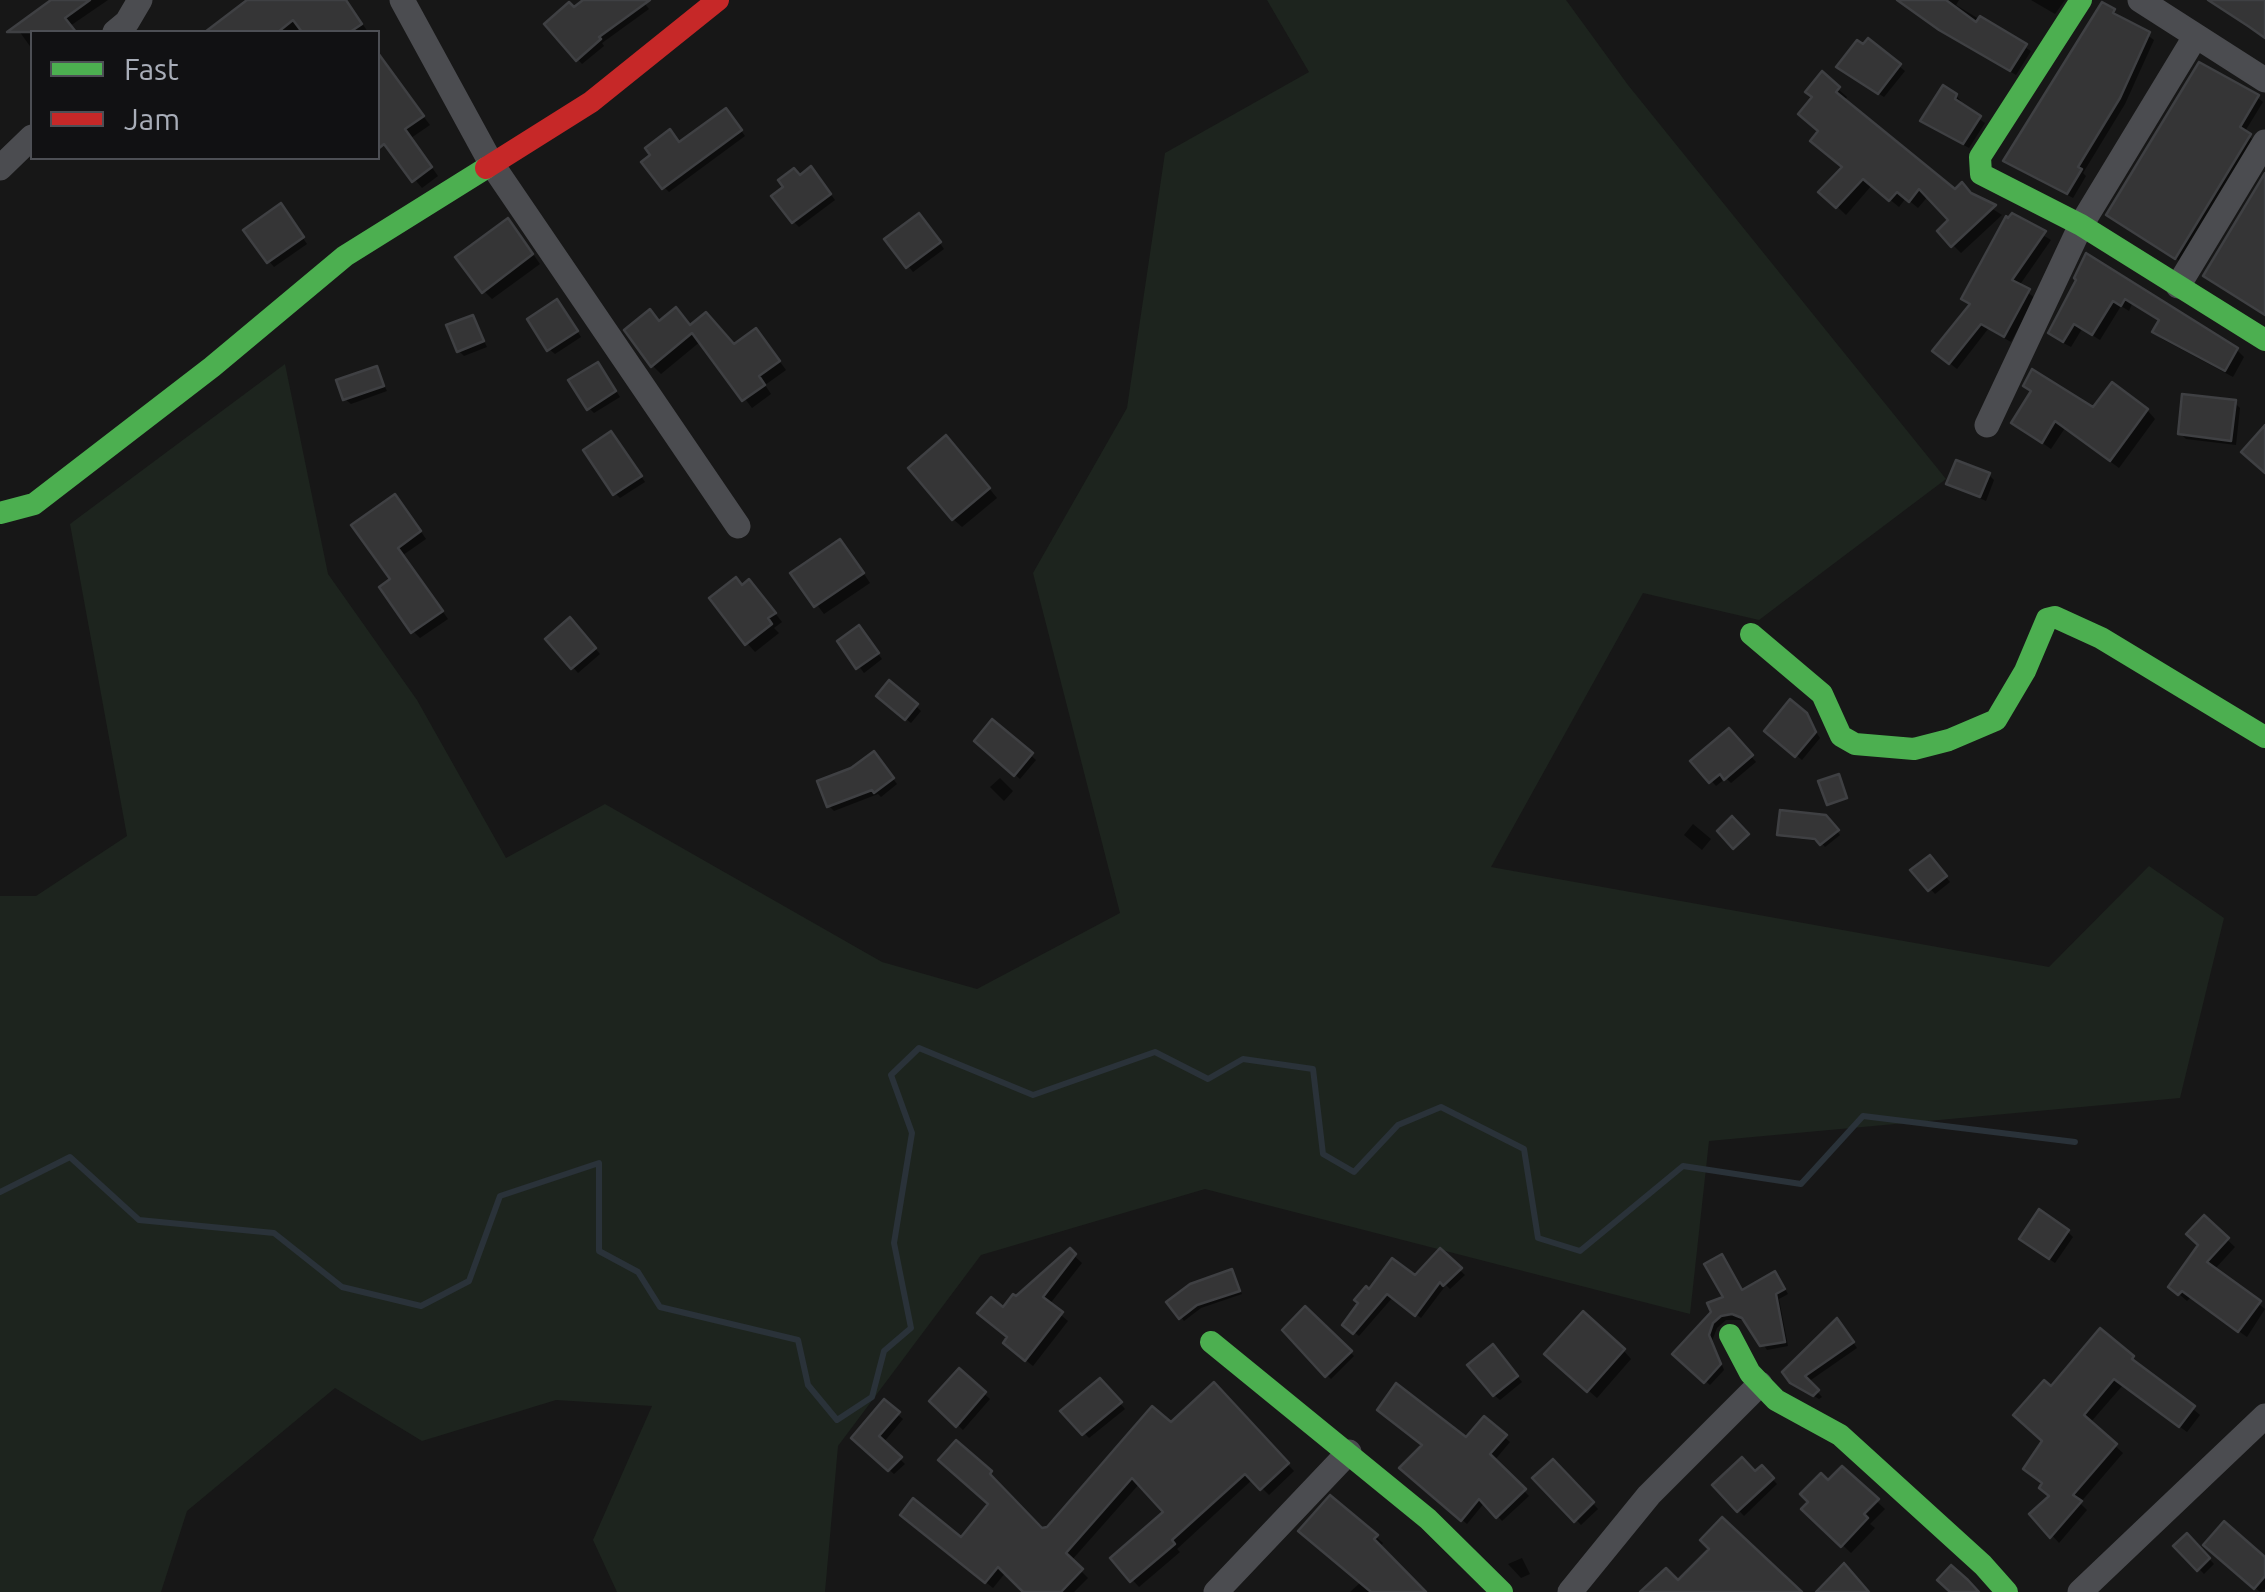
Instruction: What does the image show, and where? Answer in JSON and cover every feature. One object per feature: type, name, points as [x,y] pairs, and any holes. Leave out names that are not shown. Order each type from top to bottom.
[{"type":"street","points":[[118,30],[140,0]]},
{"type":"street","points":[[402,0],[491,163],[738,526]]},
{"type":"street","points":[[0,514],[34,504],[212,366],[345,256],[591,102],[718,0]]},
{"type":"street","points":[[2081,0],[1978,165],[1982,174],[2081,226],[2265,340]]},
{"type":"street","points":[[2140,0],[2265,80]]},
{"type":"street","points":[[1987,424],[2081,226],[2195,37]]},
{"type":"street","points":[[0,168],[30,139]]},
{"type":"street","points":[[2178,286],[2265,142]]},
{"type":"street","points":[[1751,634],[1822,694],[1841,736],[1855,744],[1914,749],[1949,740],[1996,720],[2025,671],[2047,619],[2055,617],[2102,638],[2265,737]]},
{"type":"street","points":[[1730,1335],[1750,1373],[1776,1400],[1840,1435],[1970,1553],[2006,1592]]},
{"type":"street","points":[[1211,1342],[1349,1452],[1428,1520],[1502,1592]]},
{"type":"street","points":[[1570,1592],[1649,1495],[1760,1384]]},
{"type":"street","points":[[2080,1592],[2264,1421]]},
{"type":"street","points":[[1216,1592],[1349,1452]]},
{"type":"shaded area","points":[[1267,0],[1566,0],[1628,85],[1946,479],[1759,620],[1643,593],[1491,867],[2049,967],[2149,866],[2224,918],[2180,1098],[1709,1141],[1690,1314],[1205,1189],[981,1255],[838,1446],[825,1592],[617,1592],[593,1540],[652,1406],[556,1400],[422,1441],[335,1388],[187,1511],[161,1592],[0,1592],[0,896],[36,896],[127,836],[70,524],[285,364],[328,574],[417,700],[506,858],[605,804],[882,962],[977,989],[1120,913],[1033,573],[1127,408],[1165,153],[1309,72]]},
{"type":"building","points":[[51,0],[90,0],[65,18],[74,30],[7,32]]},
{"type":"building","points":[[247,0],[346,0],[362,24],[353,30],[300,30],[293,20],[280,30],[208,30]]},
{"type":"building","points":[[583,0],[650,0],[599,37],[576,61],[544,24],[569,2],[574,7]]},
{"type":"building","points":[[1897,0],[1946,0],[1976,22],[1980,16],[2027,44],[2010,71],[1939,30]]},
{"type":"building","points":[[2208,0],[2265,0],[2265,38],[2248,26]]},
{"type":"building","points":[[2102,2],[2115,9],[2113,13],[2150,32],[2120,98],[2078,167],[2082,169],[2067,194],[2003,161]]},
{"type":"building","points":[[1868,38],[1901,64],[1878,94],[1836,67],[1857,40],[1863,44]]},
{"type":"building","points":[[380,56],[424,116],[405,129],[432,167],[412,182],[384,144],[380,147]]},
{"type":"building","points":[[2199,62],[2259,95],[2240,127],[2251,134],[2175,259],[2106,215]]},
{"type":"building","points":[[1822,71],[1840,87],[1836,92],[1955,189],[1962,182],[1971,193],[1996,205],[1951,247],[1937,231],[1948,220],[1919,189],[1909,202],[1897,192],[1889,201],[1863,179],[1836,208],[1818,192],[1842,167],[1810,141],[1818,131],[1798,114],[1812,97],[1805,92]]},
{"type":"building","points":[[1943,85],[1957,94],[1955,99],[1981,116],[1963,144],[1920,121]]},
{"type":"building","points":[[726,108],[742,130],[662,189],[641,162],[650,155],[645,148],[670,129],[679,142]]},
{"type":"building","points":[[811,166],[831,194],[792,223],[771,196],[783,187],[778,180],[794,168],[800,175]]},
{"type":"building","points":[[2265,173],[2265,315],[2203,276]]},
{"type":"building","points":[[281,203],[304,237],[267,263],[243,230]]},
{"type":"building","points":[[919,213],[941,242],[906,268],[884,239]]},
{"type":"building","points":[[2012,213],[2046,231],[2012,280],[2030,289],[2004,337],[1981,324],[1949,364],[1932,351],[1970,304],[1961,299],[2006,216]]},
{"type":"building","points":[[508,218],[533,254],[482,293],[455,257]]},
{"type":"building","points":[[2086,253],[2238,348],[2225,371],[2152,332],[2159,320],[2125,299],[2121,306],[2113,301],[2092,335],[2074,324],[2063,342],[2048,333]]},
{"type":"building","points":[[557,299],[578,331],[547,351],[527,319]]},
{"type":"building","points":[[676,307],[690,325],[706,312],[734,344],[756,328],[780,361],[759,376],[765,385],[742,401],[692,333],[651,367],[624,330],[650,309],[659,321]]},
{"type":"building","points":[[473,315],[484,341],[457,352],[446,325]]},
{"type":"building","points":[[598,362],[616,391],[587,410],[568,380]]},
{"type":"building","points":[[377,366],[384,386],[343,400],[336,380]]},
{"type":"building","points":[[2032,369],[2093,407],[2112,382],[2148,409],[2110,461],[2055,421],[2042,443],[2011,423],[2031,391],[2023,386]]},
{"type":"building","points":[[2182,394],[2236,400],[2231,441],[2178,434]]},
{"type":"building","points":[[2265,425],[2265,473],[2241,452]]},
{"type":"building","points":[[611,431],[642,476],[613,495],[583,450]]},
{"type":"building","points":[[946,435],[990,488],[952,520],[908,468]]},
{"type":"building","points":[[1956,460],[1990,473],[1980,497],[1946,484]]},
{"type":"building","points":[[395,494],[421,531],[398,548],[443,611],[411,633],[379,587],[390,579],[351,525]]},
{"type":"building","points":[[840,539],[864,573],[814,607],[790,573]]},
{"type":"building","points":[[736,577],[742,585],[749,579],[776,613],[768,618],[772,624],[745,645],[709,598]]},
{"type":"building","points":[[570,617],[596,648],[571,669],[545,639]]},
{"type":"building","points":[[859,625],[879,653],[856,669],[837,641]]},
{"type":"building","points":[[889,680],[918,704],[905,720],[876,696]]},
{"type":"building","points":[[1790,699],[1807,713],[1816,732],[1795,757],[1764,731]]},
{"type":"building","points":[[992,719],[1033,753],[1014,776],[974,741]]},
{"type":"building","points":[[1729,728],[1753,755],[1724,780],[1720,774],[1709,783],[1690,761]]},
{"type":"building","points":[[874,751],[894,778],[874,793],[872,790],[827,807],[817,781],[851,768]]},
{"type":"building","points":[[1839,774],[1847,798],[1827,805],[1818,781]]},
{"type":"building","points":[[1780,810],[1826,815],[1839,830],[1820,845],[1815,839],[1777,835]]},
{"type":"building","points":[[1732,816],[1749,834],[1733,849],[1717,831]]},
{"type":"building","points":[[1930,855],[1947,876],[1928,891],[1910,870]]},
{"type":"building","points":[[2039,1209],[2069,1230],[2049,1259],[2019,1239]]},
{"type":"building","points":[[2204,1215],[2229,1238],[2207,1262],[2261,1301],[2238,1332],[2182,1291],[2178,1295],[2168,1287],[2198,1245],[2186,1234]]},
{"type":"building","points":[[1070,1248],[1076,1254],[1043,1297],[1063,1312],[1025,1361],[1003,1343],[1007,1337],[977,1313],[991,1297],[1003,1307],[1013,1294],[1016,1296]]},
{"type":"building","points":[[1440,1248],[1462,1268],[1443,1286],[1440,1282],[1415,1316],[1387,1294],[1353,1334],[1342,1325],[1358,1303],[1354,1300],[1366,1286],[1369,1289],[1392,1258],[1415,1275]]},
{"type":"building","points":[[1722,1254],[1742,1290],[1775,1271],[1785,1289],[1776,1294],[1785,1342],[1760,1346],[1742,1318],[1732,1314],[1721,1316],[1713,1323],[1709,1335],[1721,1364],[1704,1383],[1672,1354],[1711,1312],[1707,1303],[1723,1297],[1704,1264]]},
{"type":"building","points":[[1232,1269],[1240,1291],[1197,1305],[1179,1319],[1166,1302],[1190,1284]]},
{"type":"building","points":[[1305,1306],[1352,1351],[1325,1377],[1282,1330]]},
{"type":"building","points":[[1583,1311],[1625,1349],[1587,1392],[1544,1354]]},
{"type":"building","points":[[1837,1318],[1854,1342],[1805,1376],[1819,1390],[1813,1396],[1790,1383],[1782,1372]]},
{"type":"building","points":[[2100,1328],[2134,1356],[2132,1359],[2195,1406],[2179,1427],[2114,1379],[2084,1415],[2117,1444],[2073,1495],[2082,1501],[2050,1538],[2029,1514],[2049,1496],[2039,1488],[2042,1483],[2023,1469],[2042,1441],[2013,1415],[2044,1380],[2051,1386]]},
{"type":"building","points":[[1493,1344],[1518,1376],[1493,1396],[1467,1365]]},
{"type":"building","points":[[959,1368],[986,1392],[956,1427],[929,1401]]},
{"type":"building","points":[[1100,1378],[1122,1402],[1082,1435],[1060,1411]]},
{"type":"building","points":[[1214,1382],[1289,1463],[1260,1490],[1245,1474],[1172,1540],[1175,1544],[1130,1582],[1110,1558],[1163,1512],[1132,1478],[1066,1553],[1083,1569],[1061,1592],[1023,1592],[998,1567],[985,1583],[900,1515],[913,1498],[961,1537],[988,1504],[938,1460],[956,1440],[992,1471],[990,1474],[1042,1528],[1047,1527],[1152,1406],[1171,1422]]},
{"type":"building","points":[[1396,1383],[1466,1437],[1484,1416],[1507,1435],[1490,1454],[1526,1489],[1496,1518],[1479,1499],[1461,1521],[1399,1468],[1422,1445],[1377,1410]]},
{"type":"building","points":[[884,1399],[900,1412],[879,1436],[902,1457],[888,1471],[851,1438]]},
{"type":"building","points":[[1742,1457],[1755,1471],[1762,1465],[1774,1478],[1737,1512],[1712,1485]]},
{"type":"building","points":[[1553,1459],[1594,1502],[1574,1522],[1532,1478]]},
{"type":"building","points":[[1842,1466],[1879,1499],[1864,1514],[1868,1518],[1841,1547],[1801,1509],[1808,1502],[1800,1494],[1821,1473],[1828,1480]]},
{"type":"building","points":[[1330,1495],[1378,1535],[1374,1539],[1426,1592],[1371,1592],[1298,1531]]},
{"type":"building","points":[[1722,1517],[1802,1592],[1640,1592],[1666,1568],[1678,1580],[1709,1549],[1700,1540]]},
{"type":"building","points":[[2224,1521],[2265,1557],[2265,1576],[2254,1589],[2203,1545]]},
{"type":"building","points":[[2187,1533],[2210,1558],[2197,1571],[2173,1546]]},
{"type":"building","points":[[1844,1563],[1869,1592],[1816,1592]]},
{"type":"building","points":[[1951,1565],[1979,1592],[1950,1592],[1937,1580]]},
{"type":"waterway","points":[[0,1192],[70,1157],[139,1220],[274,1233],[342,1287],[421,1306],[469,1281],[500,1196],[599,1163],[599,1251],[638,1272],[660,1307],[798,1340],[808,1385],[837,1420],[872,1397],[884,1351],[911,1328],[894,1243],[912,1133],[891,1075],[919,1048],[1033,1095],[1155,1052],[1208,1079],[1243,1059],[1313,1069],[1323,1154],[1354,1172],[1398,1125],[1441,1107],[1524,1149],[1538,1238],[1580,1251],[1683,1166],[1801,1184],[1863,1116],[2075,1142]]},
{"type":"traffic: fast","points":[[2081,0],[1980,157],[1981,174],[2081,225],[2265,340]]},
{"type":"traffic: fast","points":[[0,513],[34,504],[212,367],[345,256],[486,168]]},
{"type":"traffic: fast","points":[[1751,634],[1822,694],[1841,736],[1855,744],[1914,749],[1949,740],[1996,720],[2025,671],[2047,619],[2055,617],[2101,638],[2265,737]]},
{"type":"traffic: fast","points":[[1730,1335],[1750,1373],[1776,1400],[1840,1435],[1983,1565],[2007,1592]]},
{"type":"traffic: fast","points":[[1211,1342],[1428,1519],[1502,1592]]},
{"type":"traffic: jam","points":[[486,168],[591,102],[718,0]]}]
